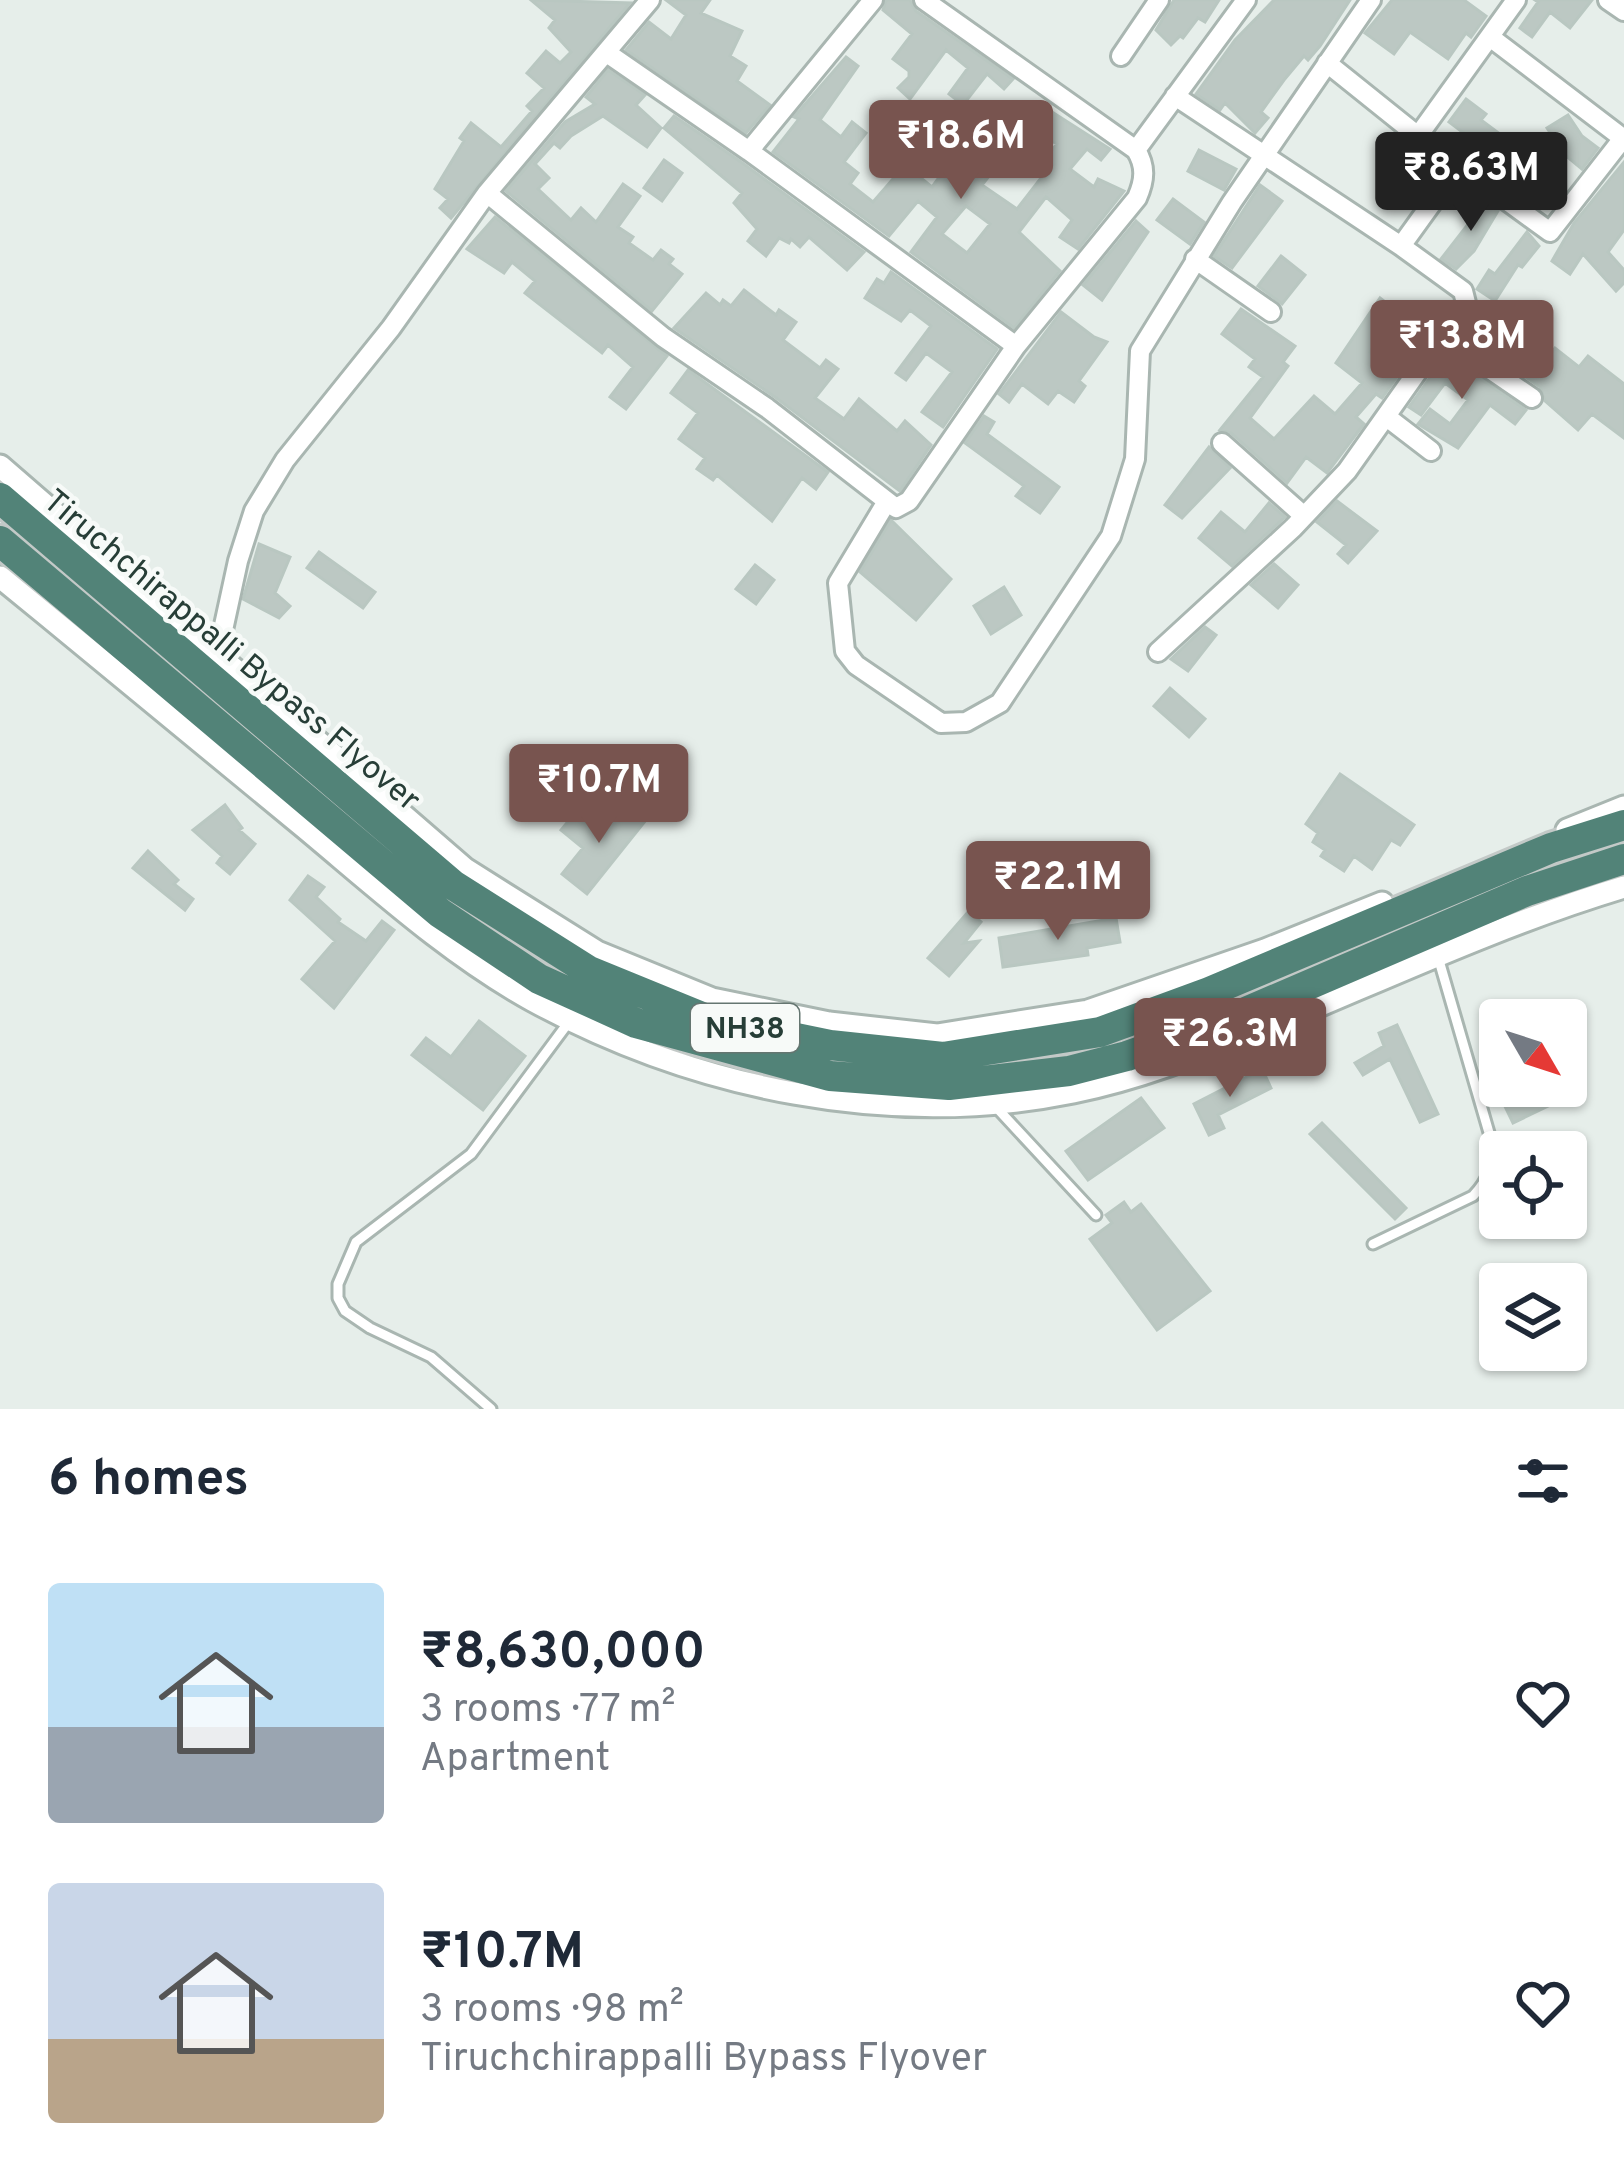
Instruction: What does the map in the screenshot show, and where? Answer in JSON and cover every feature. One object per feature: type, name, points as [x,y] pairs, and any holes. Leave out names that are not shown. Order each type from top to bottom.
[{"type":"highway","name":"Tiruchchirappalli Bypass Flyover","points":[[0,498],[453,885],[589,970],[709,1020],[790,1037],[943,1057],[1100,1032],[1209,992],[1552,848],[1624,825]]},
{"type":"highway","name":"Tiruchchirappalli Bypass Flyover","points":[[0,541],[440,913],[539,979],[636,1023],[830,1076],[949,1085],[1069,1071],[1127,1056],[1220,1023],[1527,891],[1624,859]]},
{"type":"street","points":[[218,652],[238,561],[265,491],[308,427],[391,328],[487,193],[650,0]]},
{"type":"street","points":[[749,151],[873,0]]},
{"type":"street","points":[[487,193],[663,337],[767,408],[896,508],[909,501],[1016,346],[1086,265],[1144,183],[1136,150],[925,0]]},
{"type":"street","points":[[1121,56],[1159,0]]},
{"type":"street","points":[[1136,150],[1245,0]]},
{"type":"street","points":[[886,503],[838,583],[845,651],[856,665],[941,723],[966,722],[1000,703],[1111,536],[1135,459],[1140,351],[1262,157],[1371,0]]},
{"type":"street","points":[[1418,136],[1516,0]]},
{"type":"street","points":[[1327,63],[1550,232],[1624,138],[1490,37]]},
{"type":"street","points":[[607,53],[1016,346]]},
{"type":"street","points":[[1158,652],[1347,471],[1466,303],[1465,294],[1401,246],[1175,96]]},
{"type":"street","points":[[1401,246],[1459,167]]},
{"type":"street","points":[[1195,259],[1271,312]]},
{"type":"street","points":[[1443,338],[1532,398]]},
{"type":"street","points":[[1388,418],[1431,451]]},
{"type":"street","points":[[1222,443],[1304,516]]},
{"type":"street","points":[[0,466],[465,868],[597,952],[712,1000],[850,1026],[937,1035],[1088,1011],[1265,950],[1624,807]]},
{"type":"street","points":[[0,577],[428,930],[529,998],[571,1019],[726,1078],[824,1101],[949,1106],[1073,1092],[1177,1064],[1624,887]]},
{"type":"lane","points":[[1373,1244],[1473,1196],[1493,1163],[1492,1143],[1438,957]]},
{"type":"lane","points":[[491,1409],[431,1357],[345,1311],[338,1284],[356,1242],[471,1154],[571,1019]]},
{"type":"lane","points":[[991,1102],[1096,1215]]},
{"type":"building","points":[[531,0],[630,3],[451,218],[440,208],[448,199],[435,189],[464,141],[460,138],[471,123],[501,147],[532,111],[527,106],[544,88],[527,73],[546,51],[560,63],[571,52],[549,28],[555,20]]},
{"type":"building","points":[[666,0],[710,0],[701,13],[742,31],[730,56],[746,66],[737,81],[770,105],[746,133],[626,50],[649,22],[671,39],[686,15]]},
{"type":"building","points":[[886,0],[910,0],[916,11],[1013,79],[1004,89],[987,74],[963,105],[949,94],[968,68],[946,50],[910,99],[898,88],[909,71],[893,59],[912,34],[883,10]]},
{"type":"building","points":[[1174,0],[1219,0],[1205,22],[1198,18],[1171,45],[1156,30]]},
{"type":"building","points":[[1274,0],[1350,0],[1320,46],[1308,60],[1304,56],[1261,112],[1268,118],[1255,133],[1225,103],[1220,110],[1196,94],[1235,40]]},
{"type":"building","points":[[1392,0],[1464,0],[1486,16],[1471,37],[1466,33],[1448,59],[1410,32],[1394,54],[1365,33]]},
{"type":"building","points":[[1535,0],[1592,0],[1570,28],[1550,12],[1532,37],[1520,28]]},
{"type":"building","points":[[846,57],[858,66],[820,120],[841,137],[852,122],[866,133],[844,162],[858,173],[850,184],[873,202],[905,165],[932,187],[961,148],[957,144],[968,129],[1004,157],[982,185],[1017,209],[1048,169],[1041,163],[1057,144],[1035,132],[1049,110],[1110,149],[1101,160],[1087,149],[1070,169],[1094,187],[1098,179],[1124,191],[1078,249],[1060,237],[1072,220],[1046,197],[1019,232],[1060,271],[1014,328],[911,252],[937,217],[918,201],[889,236],[773,152],[799,119],[794,117]],"holes":[[[966,206],[990,224],[967,253],[942,234]]]},
{"type":"building","points":[[608,70],[645,95],[636,105],[661,128],[647,147],[603,116],[560,148],[554,143],[535,164],[549,178],[538,189],[571,220],[581,208],[596,222],[623,184],[640,196],[618,227],[633,237],[629,243],[653,260],[661,250],[682,274],[652,311],[506,191],[565,122],[595,104],[586,97]]},
{"type":"building","points":[[1466,99],[1486,114],[1481,120],[1508,140],[1490,164],[1468,147],[1473,140],[1449,122]]},
{"type":"building","points":[[1568,115],[1582,136],[1598,148],[1582,169],[1565,155],[1547,128]]},
{"type":"building","points":[[674,116],[864,252],[847,270],[809,237],[800,247],[791,239],[789,243],[779,238],[766,256],[748,241],[757,229],[734,203],[742,193],[664,128]]},
{"type":"building","points":[[1199,150],[1236,169],[1224,190],[1188,171]]},
{"type":"building","points":[[664,160],[682,173],[662,201],[644,188]]},
{"type":"building","points":[[1624,162],[1624,230],[1608,252],[1624,270],[1624,283],[1616,291],[1583,254],[1570,274],[1552,261],[1574,223]]},
{"type":"building","points":[[1260,185],[1282,201],[1232,268],[1214,256]]},
{"type":"building","points":[[1479,197],[1498,211],[1474,251],[1456,269],[1441,259],[1476,214],[1469,209]]},
{"type":"building","points":[[1173,199],[1204,222],[1190,244],[1157,220]]},
{"type":"building","points":[[495,217],[667,356],[626,409],[610,397],[633,367],[608,345],[602,353],[525,293],[535,281],[512,262],[504,273],[467,249]]},
{"type":"building","points":[[1136,221],[1148,232],[1102,300],[1083,285]]},
{"type":"building","points":[[1527,232],[1539,246],[1522,267],[1518,265],[1495,301],[1477,289],[1489,270],[1495,274]]},
{"type":"building","points":[[1281,256],[1305,275],[1282,304],[1258,286]]},
{"type":"building","points":[[891,272],[997,349],[943,427],[922,412],[952,372],[926,353],[906,380],[896,373],[931,326],[910,310],[901,321],[865,298],[877,279],[884,283]]},
{"type":"building","points":[[744,290],[776,315],[779,310],[796,322],[783,340],[820,368],[826,360],[838,369],[815,398],[844,419],[859,399],[897,431],[905,421],[931,445],[900,491],[674,328],[706,293],[720,305],[723,300],[731,306]]},
{"type":"building","points":[[1380,298],[1398,312],[1370,352],[1399,374],[1382,398],[1376,394],[1356,417],[1364,424],[1327,473],[1306,457],[1287,483],[1231,433],[1220,430],[1263,377],[1249,367],[1255,359],[1222,334],[1241,309],[1295,346],[1283,362],[1288,366],[1250,418],[1274,439],[1314,396],[1335,414],[1362,383],[1336,363]]},
{"type":"building","points":[[1061,312],[1107,342],[1079,381],[1085,386],[1074,402],[1058,391],[1048,404],[1022,384],[1009,402],[999,394]]},
{"type":"building","points":[[1526,340],[1548,357],[1555,348],[1579,367],[1588,356],[1624,384],[1624,438],[1592,414],[1578,430],[1545,401],[1540,387],[1508,365]]},
{"type":"building","points":[[1446,355],[1526,410],[1515,424],[1490,405],[1458,448],[1418,424],[1430,409],[1450,424],[1468,400],[1445,383],[1421,415],[1409,407]]},
{"type":"building","points":[[688,370],[828,472],[816,489],[802,478],[772,521],[717,475],[713,480],[697,469],[705,458],[679,439],[698,413],[671,393]]},
{"type":"building","points":[[984,416],[994,422],[987,434],[1059,487],[1040,513],[1016,496],[1024,486],[965,443]]},
{"type":"building","points":[[1209,447],[1230,468],[1182,518],[1165,505]]},
{"type":"building","points":[[1337,501],[1377,531],[1348,563],[1338,554],[1346,545],[1317,522]]},
{"type":"building","points":[[1269,503],[1285,517],[1232,566],[1199,538],[1221,512],[1245,532]]},
{"type":"building","points":[[891,520],[951,579],[916,620],[860,572]]},
{"type":"building","points":[[259,544],[290,557],[275,593],[290,606],[279,618],[243,599]]},
{"type":"building","points":[[319,552],[375,592],[363,608],[307,568]]},
{"type":"building","points":[[1274,564],[1298,585],[1278,608],[1251,585]]},
{"type":"building","points":[[755,565],[774,580],[756,604],[736,589]]},
{"type":"building","points":[[1004,587],[1021,615],[991,634],[974,606]]},
{"type":"building","points":[[1205,627],[1216,635],[1188,671],[1171,659]]},
{"type":"building","points":[[1170,688],[1205,719],[1189,737],[1154,706]]},
{"type":"building","points":[[1340,774],[1414,825],[1400,845],[1391,840],[1372,869],[1354,856],[1344,871],[1321,856],[1325,850],[1313,842],[1318,833],[1306,824]]},
{"type":"building","points":[[625,803],[646,820],[587,894],[562,874],[583,848],[561,830],[575,813],[601,834]]},
{"type":"building","points":[[225,805],[239,830],[255,844],[230,874],[217,863],[222,856],[193,830]]},
{"type":"building","points":[[148,851],[178,880],[174,884],[193,899],[185,910],[133,868]]},
{"type":"building","points":[[308,876],[324,887],[316,897],[338,922],[366,941],[382,921],[394,930],[334,1008],[302,979],[335,941],[290,900]]},
{"type":"building","points":[[969,911],[981,922],[964,943],[979,941],[949,976],[928,958]]},
{"type":"building","points":[[1116,918],[1120,942],[1087,948],[1088,955],[1003,967],[999,938]]},
{"type":"building","points":[[479,1021],[525,1056],[483,1110],[412,1055],[426,1038],[451,1057]]},
{"type":"building","points":[[1397,1025],[1438,1114],[1420,1122],[1390,1059],[1363,1075],[1355,1063],[1384,1046],[1379,1033]]},
{"type":"building","points":[[1262,1069],[1271,1088],[1218,1115],[1224,1128],[1209,1135],[1194,1104]]},
{"type":"building","points":[[1141,1098],[1164,1128],[1088,1180],[1066,1151]]},
{"type":"building","points":[[1505,1107],[1546,1107],[1513,1123]]},
{"type":"building","points":[[1322,1123],[1406,1208],[1395,1219],[1310,1134]]},
{"type":"building","points":[[1124,1202],[1131,1212],[1141,1204],[1210,1291],[1157,1330],[1090,1239],[1112,1223],[1106,1215]]}]
